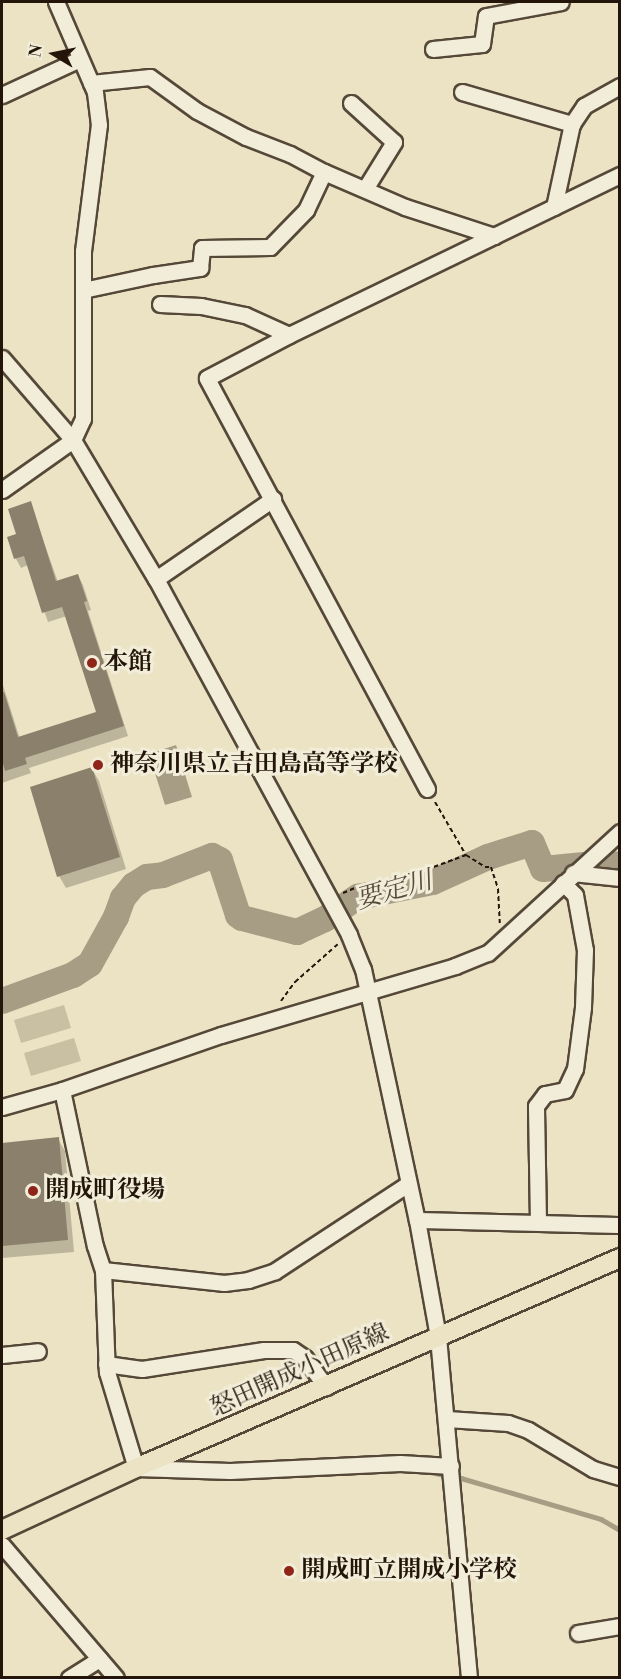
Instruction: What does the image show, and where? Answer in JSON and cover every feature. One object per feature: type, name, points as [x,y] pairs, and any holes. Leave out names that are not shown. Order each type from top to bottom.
[{"type":"main road","name":"怒田開成小田原線","points":[[2,1530],[136,1468],[620,1258]]},
{"type":"street","points":[[433,49],[482,44],[486,16],[561,2]]},
{"type":"street","points":[[2,490],[73,440],[83,419],[83,251],[99,125],[95,92],[80,58],[63,4]]},
{"type":"street","points":[[2,95],[80,58]]},
{"type":"street","points":[[91,83],[150,77],[197,111],[246,137],[290,154],[324,172],[405,207],[494,236]]},
{"type":"street","points":[[554,207],[572,124],[584,106],[620,86]]},
{"type":"street","points":[[462,92],[572,124]]},
{"type":"street","points":[[351,103],[394,142],[365,189]]},
{"type":"street","points":[[83,290],[153,275],[200,268],[202,248],[270,247],[306,210],[324,172]]},
{"type":"street","points":[[427,789],[207,378],[289,334],[620,176]]},
{"type":"street","points":[[160,304],[201,306],[245,315],[289,334]]},
{"type":"street","points":[[2,358],[73,440],[156,579],[349,935],[369,990],[417,1220],[438,1337],[469,1677]]},
{"type":"street","points":[[156,579],[273,499]]},
{"type":"street","points":[[2,1107],[62,1090],[270,1019],[477,958],[488,953],[620,832]]},
{"type":"street","points":[[568,878],[620,878]]},
{"type":"street","points":[[538,1222],[536,1106],[545,1094],[565,1090],[575,1069],[583,1007],[585,951],[575,895],[568,878]]},
{"type":"street","points":[[62,1090],[94,1246],[103,1270],[106,1364],[136,1468],[230,1471],[400,1463],[451,1466]]},
{"type":"street","points":[[103,1270],[224,1283],[248,1280],[275,1271],[408,1184]]},
{"type":"street","points":[[417,1220],[620,1225]]},
{"type":"street","points":[[106,1364],[142,1369],[264,1350],[293,1350],[305,1358],[326,1387]]},
{"type":"street","points":[[2,1355],[38,1351]]},
{"type":"street","points":[[447,1419],[508,1423],[528,1430],[593,1469],[620,1477]]},
{"type":"street","points":[[2,1545],[116,1677]]},
{"type":"street","points":[[578,1633],[620,1626]]},
{"type":"street","points":[[69,1677],[100,1659]]},
{"type":"path","points":[[427,789],[466,855],[478,864],[491,867],[498,889],[501,940]]},
{"type":"path","points":[[333,907],[364,884],[420,872],[466,855]]},
{"type":"path","points":[[270,1019],[287,990],[349,935]]},
{"type":"shaded area","points":[[176,745],[192,797],[165,805],[149,754]]},
{"type":"shaded area","points":[[64,1005],[71,1028],[21,1043],[14,1020]]},
{"type":"shaded area","points":[[74,1038],[81,1061],[31,1076],[24,1053]]},
{"type":"building","name":"本館","points":[[31,501],[56,581],[78,574],[87,601],[84,602],[124,726],[25,758],[27,764],[5,771],[2,760],[2,693],[4,692],[18,737],[96,712],[62,607],[42,613],[24,556],[14,559],[7,537],[16,534],[8,509]]},
{"type":"building","points":[[92,767],[120,857],[57,877],[30,787]]},
{"type":"building","name":"開成町役場","points":[[59,1137],[68,1240],[2,1246],[2,1143]]},
{"type":"waterway","name":"要定川","points":[[2,1001],[73,975],[90,964],[116,917],[123,898],[134,885],[147,877],[163,875],[212,856],[220,860],[238,915],[297,932],[325,919],[358,897],[433,882],[488,857],[532,843],[543,869],[605,863],[620,865]]},
{"type":"waterway","points":[[430,1472],[461,1478],[601,1519],[620,1530]]},
{"type":"place","name":"本館","points":[[92,663]]},
{"type":"place","name":"神奈川県立吉田島高等学校","points":[[98,765]]},
{"type":"place","name":"開成町役場","points":[[33,1191]]},
{"type":"place","name":"開成町立開成小学校","points":[[289,1571]]}]
